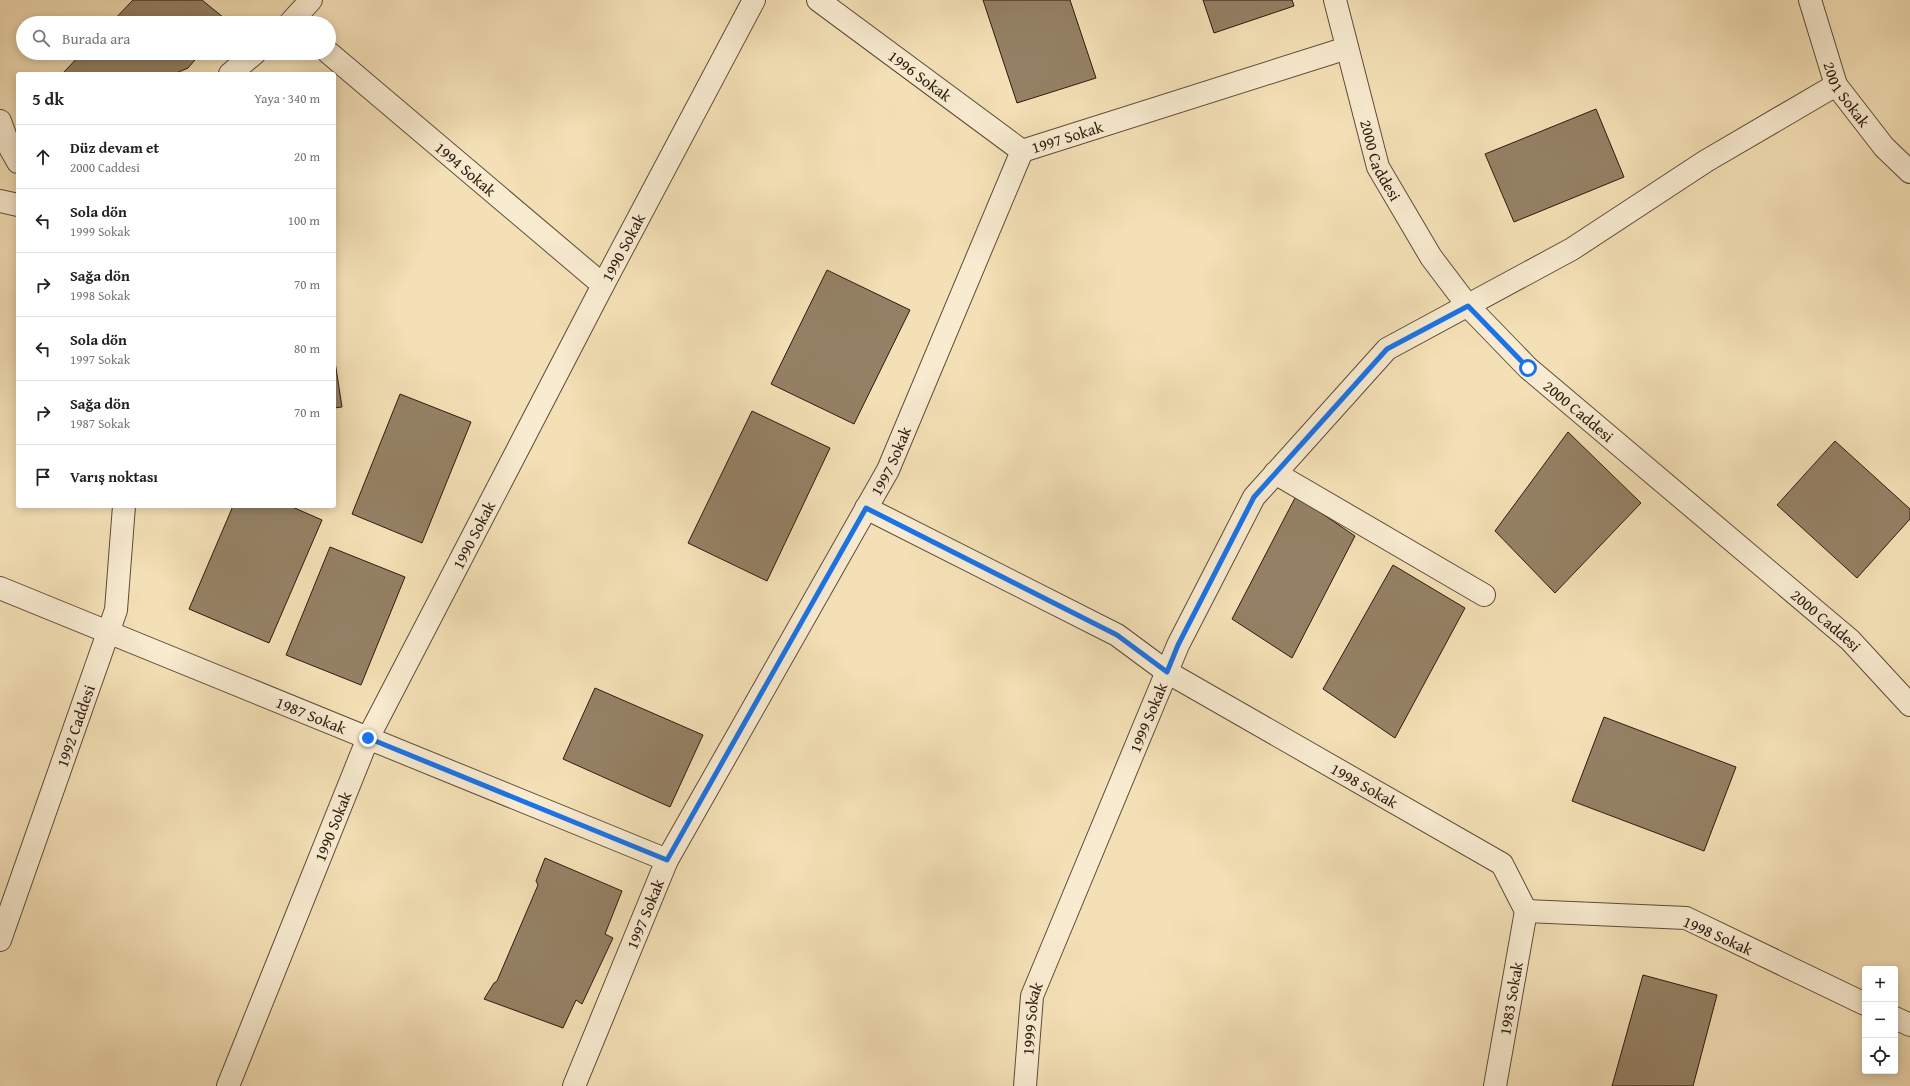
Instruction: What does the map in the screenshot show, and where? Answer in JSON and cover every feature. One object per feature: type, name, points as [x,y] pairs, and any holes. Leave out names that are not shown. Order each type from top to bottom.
[{"type":"street","points":[[297,16],[311,0]]},
{"type":"street","name":"1990 Sokak","points":[[228,1086],[368,738],[603,285],[754,0]]},
{"type":"street","name":"1996 Sokak","points":[[818,0],[1022,151]]},
{"type":"street","name":"2000 Caddesi","points":[[1335,0],[1378,167],[1432,257],[1468,306],[1528,368],[1850,640],[1910,705]]},
{"type":"street","name":"2001 Sokak","points":[[1810,0],[1836,85],[1884,147],[1910,172]]},
{"type":"street","name":"1997 Sokak","points":[[574,1086],[667,860],[888,470],[1022,151],[1347,48]]},
{"type":"street","name":"1994 Sokak","points":[[336,58],[603,285]]},
{"type":"street","points":[[232,72],[247,60]]},
{"type":"street","name":"1999 Sokak","points":[[1025,1086],[1032,996],[1178,645],[1254,497],[1387,349],[1572,249],[1706,161],[1836,85]]},
{"type":"street","points":[[0,121],[9,146],[16,158]]},
{"type":"street","points":[[0,201],[16,205]]},
{"type":"street","points":[[1276,473],[1484,595]]},
{"type":"street","name":"1992 Caddesi","points":[[0,940],[116,610],[124,508]]},
{"type":"street","name":"1998 Sokak","points":[[866,508],[1117,635],[1167,672],[1502,864],[1526,911],[1686,918],[1862,1003]]},
{"type":"street","name":"1987 Sokak","points":[[0,588],[667,860]]},
{"type":"street","name":"1983 Sokak","points":[[1495,1086],[1526,911]]},
{"type":"street","points":[[1898,1019],[1910,1025]]},
{"type":"building","points":[[133,0],[202,0],[222,16],[118,16]]},
{"type":"building","points":[[983,0],[1070,0],[1096,78],[1017,103]]},
{"type":"building","points":[[1203,0],[1292,0],[1294,6],[1214,33]]},
{"type":"building","points":[[75,60],[195,60],[188,68],[179,72],[64,72]]},
{"type":"building","points":[[1596,109],[1624,177],[1514,222],[1485,154]]},
{"type":"building","points":[[827,270],[910,310],[854,424],[771,384]]},
{"type":"building","points":[[336,368],[342,407],[336,408]]},
{"type":"building","points":[[400,394],[471,422],[422,543],[352,514]]},
{"type":"building","points":[[752,411],[830,448],[767,581],[688,543]]},
{"type":"building","points":[[1568,432],[1641,503],[1555,593],[1495,531]]},
{"type":"building","points":[[1835,441],[1910,509],[1910,519],[1857,578],[1777,505]]},
{"type":"building","points":[[1296,496],[1355,536],[1292,658],[1232,619]]},
{"type":"building","points":[[232,508],[295,508],[322,520],[269,643],[189,609]]},
{"type":"building","points":[[330,547],[405,577],[361,685],[286,655]]},
{"type":"building","points":[[1393,565],[1465,608],[1395,738],[1323,689]]},
{"type":"building","points":[[595,688],[703,735],[670,807],[563,759]]},
{"type":"building","points":[[1604,717],[1736,767],[1704,851],[1572,801]]},
{"type":"building","points":[[545,858],[622,891],[605,934],[613,938],[582,1004],[576,1000],[563,1028],[484,999],[494,983],[497,981],[538,885],[536,881]]},
{"type":"building","points":[[1643,975],[1717,995],[1693,1086],[1612,1086]]},
{"type":"route","points":[[368,738],[667,860],[866,508],[1117,635],[1167,672],[1178,645],[1254,497],[1387,349],[1468,306],[1528,368]]}]
